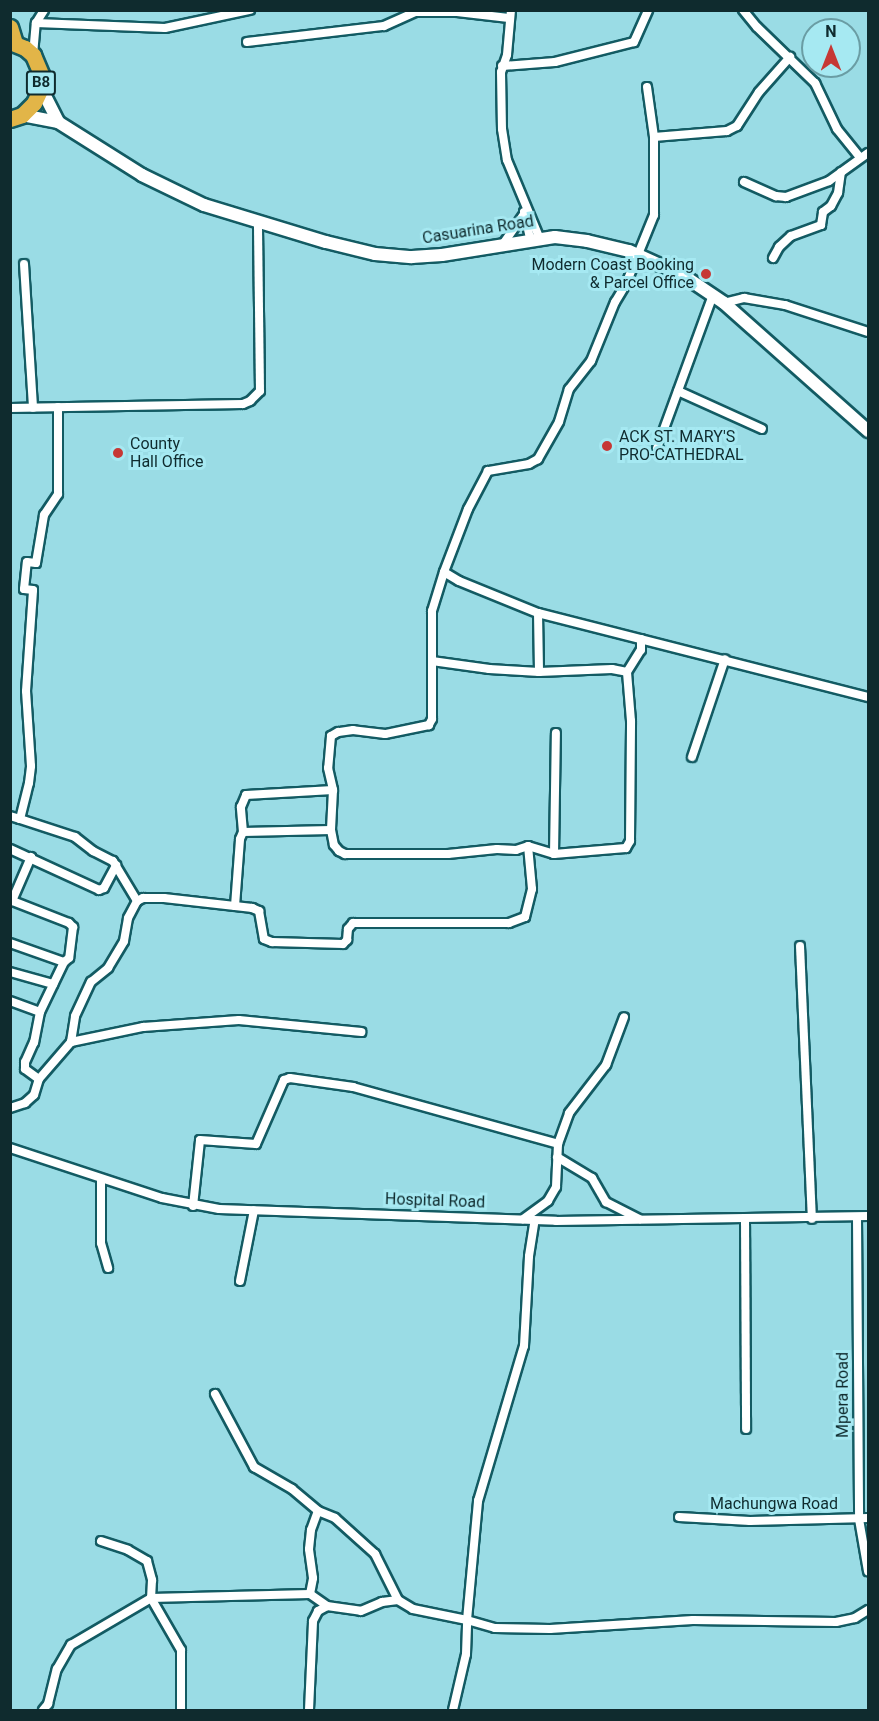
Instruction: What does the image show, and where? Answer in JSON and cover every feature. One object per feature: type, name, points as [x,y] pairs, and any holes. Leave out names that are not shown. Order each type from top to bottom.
[{"type":"highway","points":[[10,27],[13,43]]},
{"type":"highway","name":"B8","points":[[13,43],[33,55],[42,76],[41,88],[34,104],[16,117]]},
{"type":"street","points":[[33,55],[36,23],[44,10]]},
{"type":"street","points":[[36,23],[165,28],[250,10]]},
{"type":"street","points":[[502,66],[555,62],[634,42],[648,10]]},
{"type":"street","points":[[743,10],[757,27],[815,83],[837,129],[864,155],[829,180],[786,197],[776,196],[744,182]]},
{"type":"street","points":[[247,42],[384,26],[415,12],[510,14],[508,44],[502,66],[502,129],[507,160],[534,238]]},
{"type":"street","points":[[654,137],[727,131],[737,126],[759,92],[790,57]]},
{"type":"street","points":[[641,639],[641,650],[627,672],[631,721],[630,845],[621,850],[554,854],[528,846],[516,850],[497,849],[448,854],[345,854],[336,849],[331,830],[333,790],[328,768],[332,736],[339,732],[353,730],[385,734],[429,725],[432,719],[432,611],[468,509],[488,471],[529,464],[538,459],[559,422],[568,389],[591,361],[654,215],[654,137],[647,87]]},
{"type":"street","points":[[41,88],[58,122]]},
{"type":"street","points":[[16,117],[58,122]]},
{"type":"street","name":"Casuarina Road","points":[[58,122],[142,176],[204,205],[375,254],[412,257],[442,255],[534,238],[555,237],[604,244],[637,255],[684,276],[724,303],[868,431]]},
{"type":"street","points":[[773,258],[779,247],[791,236],[821,225],[823,212],[831,206],[838,193],[841,172]]},
{"type":"street","points":[[527,213],[555,237]]},
{"type":"street","points":[[503,243],[527,213]]},
{"type":"street","points":[[10,408],[243,404],[255,397],[260,391],[258,222]]},
{"type":"street","points":[[24,264],[33,408]]},
{"type":"street","points":[[657,448],[713,295]]},
{"type":"street","points":[[724,303],[744,298],[785,305],[868,332]]},
{"type":"street","points":[[678,391],[762,429]]},
{"type":"street","points":[[20,819],[27,799],[31,766],[26,691],[33,590],[24,589],[27,562],[36,563],[44,514],[58,495],[58,407]]},
{"type":"street","points":[[444,572],[459,581],[538,613],[868,697]]},
{"type":"street","points":[[538,613],[539,672]]},
{"type":"street","points":[[692,757],[725,659]]},
{"type":"street","points":[[432,661],[489,669],[539,672],[612,669],[627,672]]},
{"type":"street","points":[[554,854],[556,733]]},
{"type":"street","points":[[235,906],[240,839],[243,832],[241,807],[246,795],[333,790]]},
{"type":"street","points":[[10,816],[75,837],[116,865],[137,901]]},
{"type":"street","points":[[243,832],[331,830]]},
{"type":"street","points":[[10,1108],[25,1104],[34,1095],[39,1079],[71,1042],[75,1016],[91,982],[108,968],[124,941],[128,918],[137,901],[143,898],[164,898],[259,911],[264,939],[272,942],[343,944],[347,940],[348,929],[353,923],[509,922],[525,916],[532,889],[528,846]]},
{"type":"street","points":[[10,849],[31,856],[99,890],[104,888],[116,865]]},
{"type":"street","points":[[31,856],[11,900],[69,923],[73,927],[69,958],[64,962],[40,1011],[34,1042],[25,1065],[39,1079]]},
{"type":"street","points":[[10,943],[64,962]]},
{"type":"street","points":[[800,946],[812,1219]]},
{"type":"street","points":[[10,972],[53,984]]},
{"type":"street","points":[[10,1001],[40,1011]]},
{"type":"street","points":[[522,1220],[548,1201],[556,1187],[559,1175],[556,1157],[558,1144],[569,1113],[606,1065],[624,1017]]},
{"type":"street","points":[[71,1042],[143,1027],[238,1020],[361,1032]]},
{"type":"street","points":[[193,1206],[200,1140],[256,1144],[284,1080],[291,1077],[353,1087],[558,1144]]},
{"type":"street","name":"Hospital Road","points":[[10,1148],[101,1179],[193,1206],[522,1220],[812,1219],[868,1216]]},
{"type":"street","points":[[556,1157],[592,1178],[606,1202],[642,1220]]},
{"type":"street","points":[[101,1179],[101,1243],[108,1268]]},
{"type":"street","points":[[240,1281],[254,1210]]},
{"type":"street","name":"Mpera Road","points":[[857,1218],[859,1519],[868,1571]]},
{"type":"street","points":[[745,1219],[746,1428]]},
{"type":"street","points":[[453,1710],[466,1654],[478,1501],[524,1346],[529,1256],[535,1220]]},
{"type":"street","points":[[215,1394],[254,1467],[292,1489],[318,1511],[335,1518],[375,1554],[398,1600],[413,1609],[495,1628],[550,1629],[693,1620],[836,1622],[855,1618],[868,1610]]},
{"type":"street","points":[[310,1594],[314,1578],[309,1549],[311,1530],[318,1511]]},
{"type":"street","name":"Machungwa Road","points":[[679,1517],[750,1521],[868,1518]]},
{"type":"street","points":[[101,1541],[128,1550],[147,1561],[152,1580],[151,1598],[181,1650],[181,1710]]},
{"type":"street","points":[[43,1710],[48,1704],[57,1669],[71,1645],[151,1598],[310,1594],[327,1606],[361,1611],[382,1602],[398,1600]]},
{"type":"street","points":[[309,1710],[313,1621],[318,1611],[327,1606]]},
{"type":"place","name":"Modern Coast Booking & Parcel Office","points":[[706,274]]},
{"type":"place","name":"ACK ST. MARY'S PRO-CATHEDRAL","points":[[607,446]]},
{"type":"place","name":"County Hall Office","points":[[118,453]]}]
